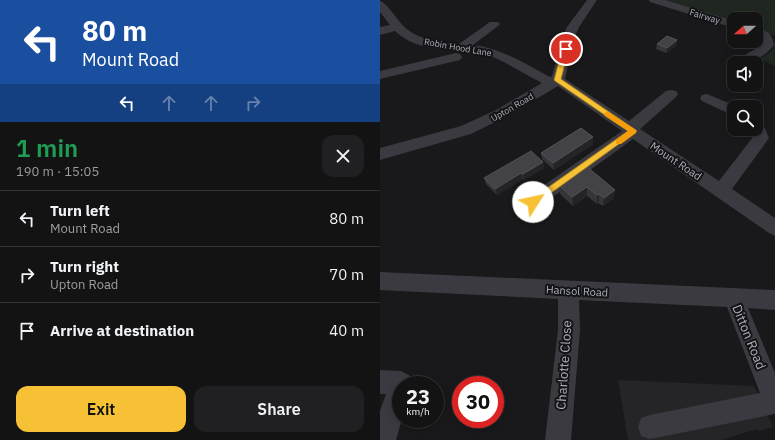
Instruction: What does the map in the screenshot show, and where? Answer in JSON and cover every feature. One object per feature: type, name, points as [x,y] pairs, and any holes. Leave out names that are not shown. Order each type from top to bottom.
[{"type":"street","points":[[558,80],[569,36],[573,27],[592,0]]},
{"type":"street","name":"Fairway","points":[[654,0],[727,23]]},
{"type":"street","name":"Robin Hood Lane","points":[[380,4],[397,27],[416,40],[465,52],[489,52],[506,58],[548,81],[558,80]]},
{"type":"street","points":[[380,75],[465,52],[494,24]]},
{"type":"street","points":[[380,31],[397,27]]},
{"type":"street","points":[[753,56],[765,49],[768,45],[767,37],[763,34]]},
{"type":"street","name":"Mount Road","points":[[558,80],[775,228]]},
{"type":"street","name":"Upton Road","points":[[380,154],[451,135],[480,124],[497,116],[558,80]]},
{"type":"street","points":[[539,193],[632,130],[671,94]]},
{"type":"street","points":[[707,98],[727,108]]},
{"type":"street","points":[[721,191],[761,138],[760,136]]},
{"type":"street","name":"Hansol Road","points":[[380,281],[775,300]]},
{"type":"street","name":"Charlotte Close","points":[[558,440],[569,330],[568,291]]},
{"type":"street","name":"Ditton Road","points":[[733,297],[766,380],[775,398]]},
{"type":"street","points":[[380,382],[401,384],[383,440]]},
{"type":"street","points":[[650,427],[775,402]]},
{"type":"shaded area","points":[[659,0],[775,0],[775,36],[763,32],[763,12],[727,12],[727,21]]},
{"type":"shaded area","points":[[775,37],[775,66],[763,60],[763,57],[773,50]]},
{"type":"shaded area","points":[[618,380],[754,386],[773,427],[758,431],[757,429],[721,440],[628,440]]},
{"type":"building","points":[[667,36],[677,40],[667,48],[657,44]]},
{"type":"building","points":[[581,128],[593,137],[553,163],[541,153]]},
{"type":"building","points":[[531,151],[543,162],[495,189],[484,178]]},
{"type":"building","points":[[586,166],[615,190],[604,198],[599,194],[597,195],[587,187],[572,197],[559,185]]},
{"type":"slow traffic","points":[[607,114],[633,131],[619,142]]},
{"type":"route","points":[[533,202],[633,131],[558,80],[566,49]]}]
